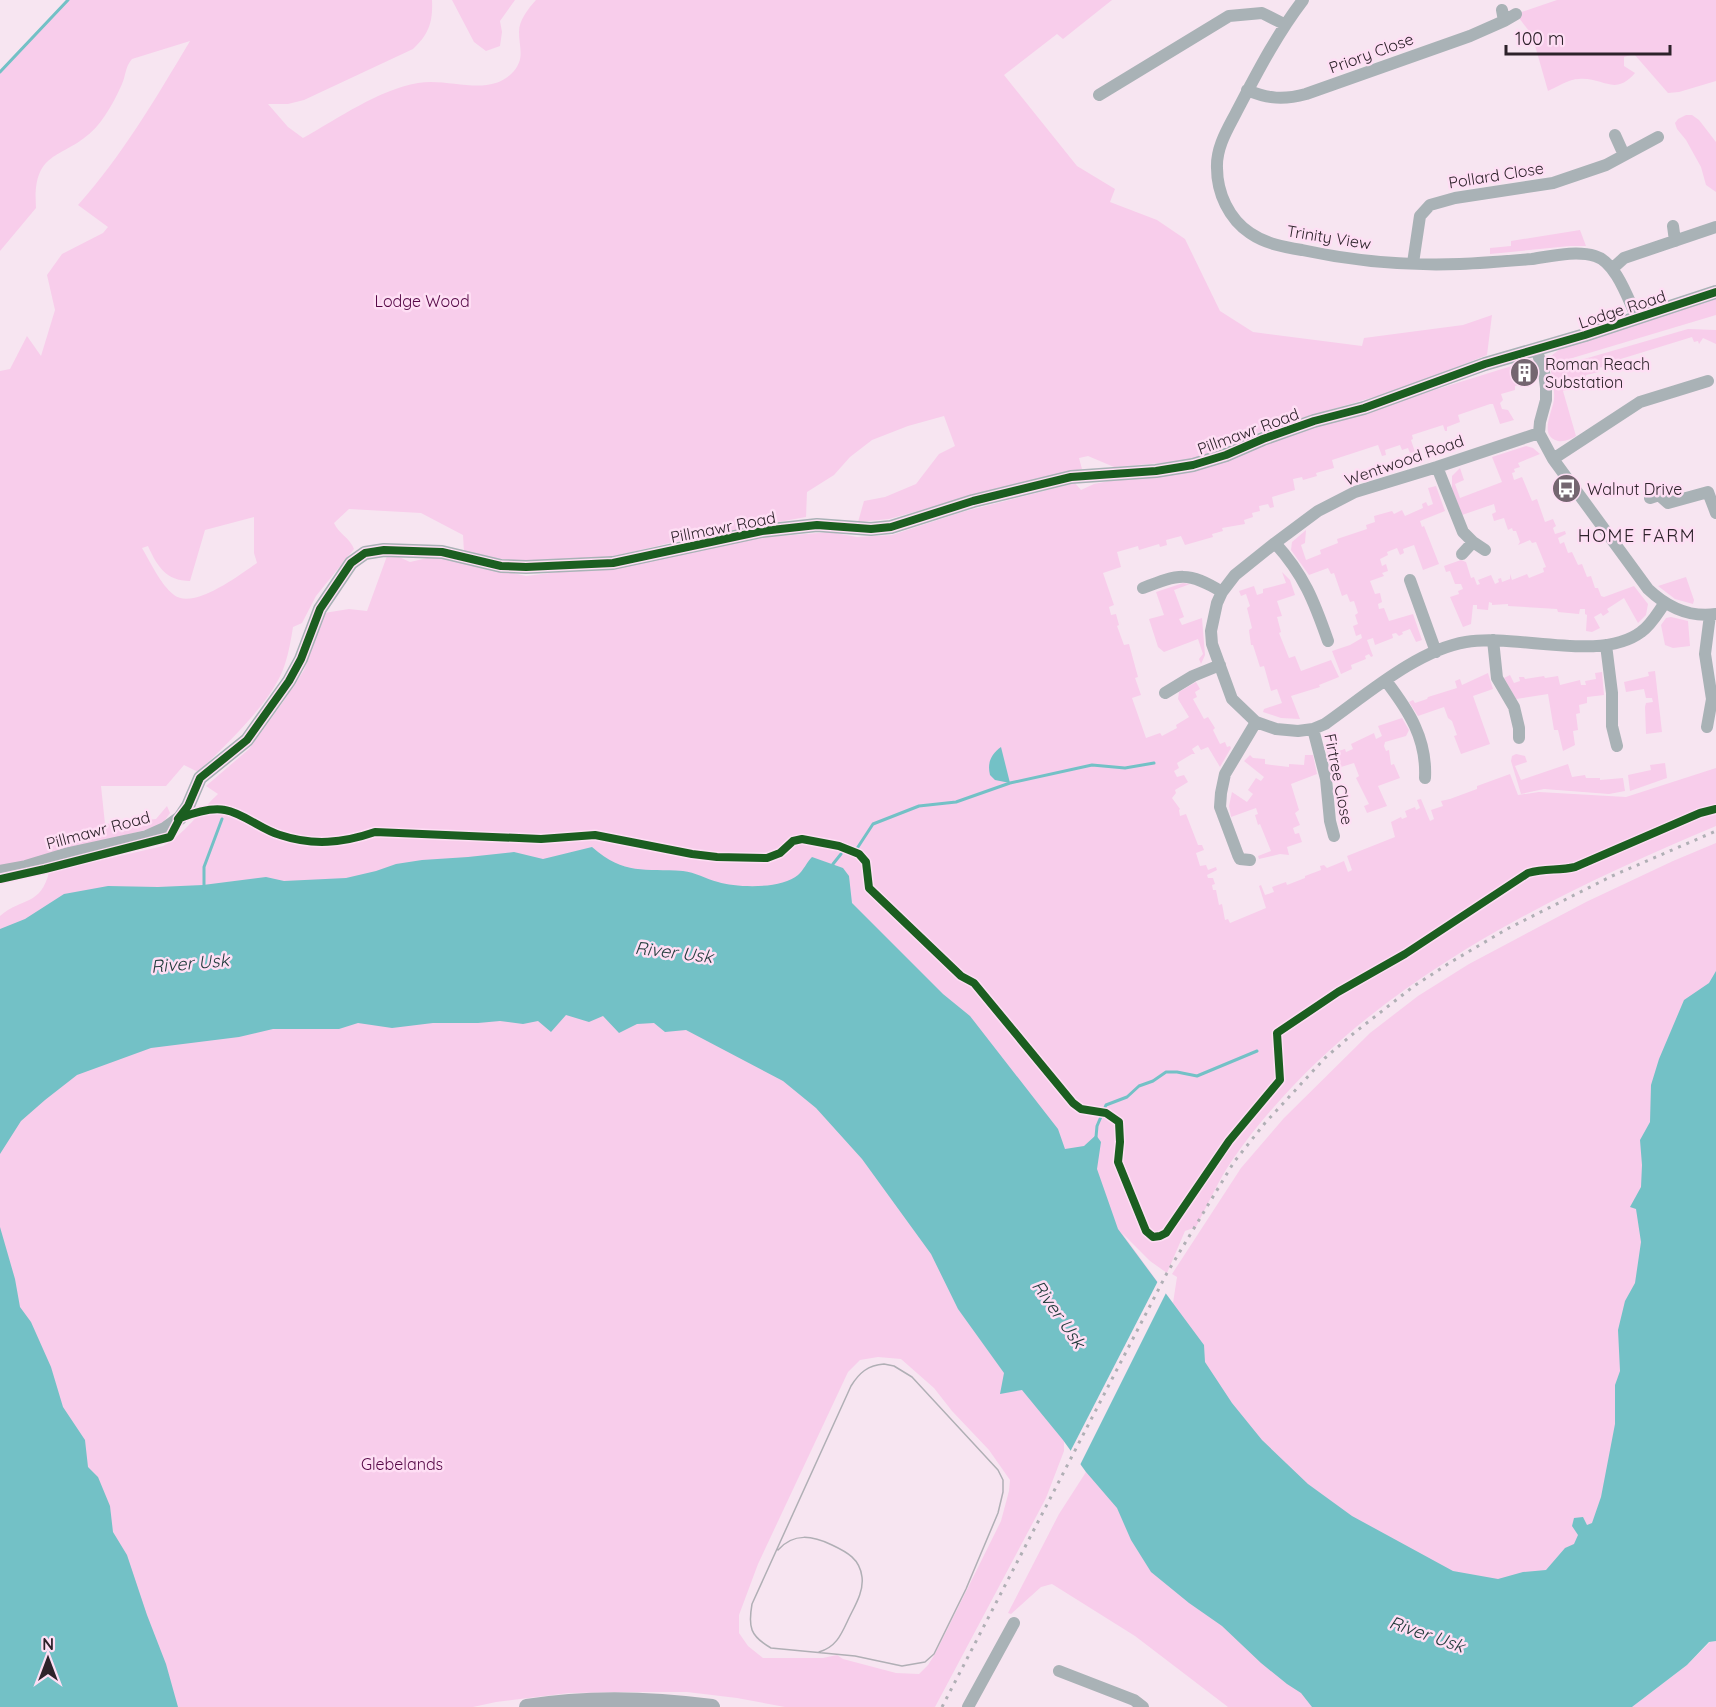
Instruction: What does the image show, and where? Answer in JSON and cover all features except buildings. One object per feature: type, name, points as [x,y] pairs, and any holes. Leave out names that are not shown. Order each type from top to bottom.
[{"type":"main road","points":[[527,1707],[553,1703],[642,1701],[712,1707]]},
{"type":"street","name":"Trinity View","points":[[1303,0],[1284,24],[1247,90],[1220,145],[1216,167],[1220,191],[1226,207],[1236,221],[1251,234],[1278,246],[1355,259],[1456,264],[1579,254],[1596,256],[1613,268]]},
{"type":"street","points":[[1099,95],[1229,16],[1262,13],[1284,24]]},
{"type":"street","name":"Priory Close","points":[[1247,90],[1263,98],[1276,99],[1306,94],[1470,36],[1503,16],[1516,14]]},
{"type":"street","points":[[1615,135],[1624,155]]},
{"type":"street","name":"Pollard Close","points":[[1413,263],[1420,216],[1430,205],[1455,198],[1553,183],[1606,165],[1658,136]]},
{"type":"street","points":[[1673,226],[1675,241]]},
{"type":"street","points":[[1637,318],[1613,268],[1624,258],[1716,227]]},
{"type":"street","name":"Lodge Road","points":[[1536,349],[1716,292]]},
{"type":"street","points":[[1536,349],[1544,372],[1546,388],[1546,400],[1539,433],[1553,459],[1648,589],[1664,604],[1680,610],[1713,614],[1706,654],[1712,699],[1707,727]]},
{"type":"street","name":"Pillmawr Road","points":[[0,872],[147,837],[165,829],[180,818],[200,778],[247,740],[283,689],[301,659],[320,609],[351,563],[365,553],[384,550],[442,552],[501,566],[613,563],[771,530],[817,525],[871,529],[891,527],[973,501],[1071,477],[1148,472],[1193,465],[1226,455],[1314,421],[1364,408],[1485,364],[1536,349]]},
{"type":"street","points":[[1553,459],[1640,402],[1708,381]]},
{"type":"street","name":"Wentwood Road","points":[[1539,433],[1355,492],[1318,511],[1235,575],[1217,603],[1211,631],[1212,644],[1232,699],[1256,722],[1276,729],[1298,731],[1312,729],[1325,724],[1415,661],[1436,652],[1465,642],[1493,640],[1580,646],[1606,645],[1625,641],[1641,632],[1653,621],[1664,604]]},
{"type":"street","points":[[1437,467],[1463,532],[1485,550]]},
{"type":"street","points":[[1650,498],[1659,495],[1668,502],[1674,502],[1708,492],[1716,513]]},
{"type":"street","points":[[1462,554],[1473,542]]},
{"type":"street","points":[[1275,543],[1304,580],[1328,641]]},
{"type":"street","points":[[1147,572],[1147,586],[1182,575],[1208,583],[1222,592]]},
{"type":"street","points":[[1410,580],[1436,652]]},
{"type":"street","points":[[1493,640],[1497,678],[1514,707],[1519,738]]},
{"type":"street","points":[[1606,645],[1612,693],[1612,726],[1617,746]]},
{"type":"street","points":[[1165,693],[1193,676],[1220,665]]},
{"type":"street","points":[[1386,681],[1404,705],[1418,730],[1425,778]]},
{"type":"street","points":[[1250,860],[1240,859],[1220,807],[1225,774],[1256,722]]},
{"type":"street","name":"Firtree Close","points":[[1312,729],[1326,779],[1330,821],[1334,836]]},
{"type":"street","points":[[968,1707],[1014,1623]]},
{"type":"street","points":[[1059,1671],[1134,1700],[1143,1707]]},
{"type":"green space","name":"Lodge Wood","points":[[68,0],[432,0],[429,27],[413,49],[304,100],[288,104],[268,104],[288,127],[303,138],[374,98],[403,87],[430,82],[482,86],[504,79],[514,71],[519,62],[521,52],[519,32],[522,19],[536,0],[1112,0],[1063,39],[1057,34],[1004,75],[1077,166],[1115,189],[1110,202],[1157,220],[1185,239],[1220,311],[1253,332],[1362,346],[1364,338],[1463,325],[1492,315],[1487,355],[1405,388],[1271,427],[1219,450],[1184,461],[1114,467],[1088,456],[1079,458],[1082,469],[1022,482],[889,519],[858,522],[864,501],[885,497],[916,484],[939,454],[955,446],[944,416],[908,426],[872,440],[850,457],[834,475],[807,492],[806,517],[686,539],[607,558],[519,561],[484,557],[464,552],[463,535],[421,513],[349,509],[334,523],[354,549],[316,596],[302,623],[293,627],[288,655],[279,678],[271,693],[248,722],[198,772],[184,765],[166,786],[101,786],[105,824],[156,819],[167,806],[170,813],[161,826],[0,867],[0,371],[10,369],[27,336],[41,356],[55,310],[47,275],[62,254],[103,233],[108,227],[78,205],[124,147],[190,41],[132,59],[117,95],[98,125],[86,137],[45,164],[36,188],[36,208],[0,251],[0,72]],"holes":[[[254,517],[254,553],[257,563],[228,582],[204,595],[183,598],[174,595],[164,585],[142,548],[148,546],[163,571],[175,578],[190,581],[205,530]]]},
{"type":"green space","points":[[452,0],[515,0],[500,21],[502,32],[500,46],[486,51],[474,42]]},
{"type":"green space","points":[[1557,0],[1716,0],[1716,81],[1668,93],[1634,54],[1624,57],[1624,66],[1635,73],[1621,84],[1575,79],[1548,91],[1532,35],[1516,14]]},
{"type":"green space","points":[[1686,115],[1692,115],[1699,120],[1716,142],[1716,192],[1706,185],[1701,167],[1677,129],[1675,123]]},
{"type":"green space","points":[[1580,230],[1586,246],[1490,254],[1490,248],[1511,246],[1511,241]]},
{"type":"green space","points":[[1716,299],[1716,315],[1549,365],[1551,356],[1560,349]]},
{"type":"green space","points":[[1688,329],[1716,330],[1716,344],[1703,338],[1699,344],[1698,341],[1694,342],[1692,337],[1598,368],[1599,372],[1586,375],[1586,378],[1576,381],[1578,386],[1563,391],[1576,436],[1563,441],[1552,438],[1549,434],[1548,423],[1554,399],[1551,371],[1553,368]]},
{"type":"green space","points":[[1518,364],[1524,383],[1515,386],[1515,390],[1501,394],[1503,400],[1500,403],[1502,409],[1508,410],[1514,420],[1500,424],[1493,404],[1490,404],[1458,415],[1460,422],[1447,427],[1447,431],[1443,425],[1412,435],[1411,440],[1415,452],[1410,453],[1408,448],[1402,450],[1400,445],[1385,450],[1386,455],[1382,456],[1378,445],[1332,460],[1334,468],[1316,473],[1317,476],[1303,480],[1302,477],[1293,479],[1295,490],[1272,497],[1274,507],[1270,508],[1268,504],[1259,506],[1260,511],[1252,513],[1253,517],[1244,520],[1245,524],[1222,528],[1223,531],[1212,534],[1213,537],[1185,545],[1181,536],[1166,540],[1167,545],[1160,547],[1159,544],[1139,550],[1138,546],[1117,552],[1121,567],[1103,573],[1114,605],[1109,607],[1111,615],[1116,614],[1119,625],[1117,626],[1124,645],[1129,644],[1138,677],[1135,678],[1141,695],[1132,698],[1146,738],[1160,733],[1162,736],[1177,728],[1176,725],[1189,717],[1178,699],[1179,692],[1196,682],[1200,689],[1195,692],[1197,697],[1193,699],[1204,719],[1208,717],[1215,728],[1213,730],[1220,744],[1225,742],[1227,747],[1231,748],[1220,767],[1208,747],[1201,750],[1198,745],[1192,749],[1195,754],[1177,763],[1179,768],[1174,771],[1177,777],[1184,775],[1188,782],[1175,790],[1176,793],[1172,798],[1180,809],[1180,816],[1186,814],[1198,845],[1202,845],[1204,850],[1196,853],[1200,866],[1206,865],[1208,870],[1216,867],[1217,870],[1207,875],[1208,878],[1213,878],[1215,884],[1212,885],[1213,890],[1216,890],[1219,905],[1222,904],[1225,920],[1228,919],[1230,923],[1266,908],[1259,886],[1261,885],[1265,895],[1274,892],[1272,887],[1286,882],[1287,885],[1321,870],[1320,866],[1324,865],[1327,868],[1344,861],[1348,872],[1352,870],[1347,856],[1395,837],[1391,822],[1407,817],[1405,811],[1415,807],[1416,810],[1420,808],[1417,800],[1421,799],[1430,821],[1434,819],[1431,810],[1443,806],[1441,801],[1477,789],[1477,786],[1510,774],[1518,795],[1539,792],[1626,797],[1716,768],[1716,826],[1648,855],[1514,921],[1450,959],[1389,1001],[1332,1048],[1280,1100],[1233,1159],[1196,1227],[1185,1231],[1167,1273],[1150,1261],[1122,1233],[1173,1303],[1177,1277],[1172,1274],[1241,1168],[1284,1118],[1370,1033],[1418,996],[1469,964],[1586,902],[1716,843],[1716,1048],[1609,1593],[1367,1595],[910,1027],[0,951],[0,916],[36,896],[46,883],[49,872],[163,846],[185,829],[218,794],[206,786],[249,749],[304,670],[324,613],[349,609],[367,611],[387,556],[399,557],[410,562],[436,556],[526,576],[769,537],[830,532],[857,537],[892,535],[962,512],[1075,483],[1081,490],[1094,484],[1280,438]]},
{"type":"green space","points":[[1526,446],[1540,454],[1518,463],[1520,467],[1514,469],[1515,472],[1512,473],[1514,480],[1522,477],[1532,501],[1537,499],[1545,522],[1553,519],[1556,526],[1553,528],[1555,534],[1565,531],[1566,534],[1558,538],[1560,544],[1564,542],[1568,553],[1572,552],[1578,565],[1582,564],[1587,577],[1591,576],[1601,596],[1604,597],[1634,586],[1648,604],[1646,615],[1638,623],[1624,598],[1607,609],[1609,612],[1603,616],[1601,613],[1594,617],[1600,628],[1592,632],[1586,631],[1585,609],[1580,609],[1579,614],[1558,612],[1557,609],[1508,606],[1508,604],[1492,605],[1489,602],[1488,610],[1477,609],[1477,605],[1473,605],[1471,624],[1463,627],[1450,597],[1459,594],[1458,591],[1463,589],[1461,584],[1455,584],[1450,571],[1446,572],[1444,566],[1461,560],[1466,562],[1471,578],[1474,577],[1477,585],[1480,584],[1478,580],[1491,575],[1495,584],[1501,578],[1502,582],[1510,579],[1510,574],[1512,580],[1527,574],[1529,578],[1544,572],[1543,568],[1546,567],[1536,542],[1532,543],[1530,540],[1518,545],[1520,542],[1516,531],[1512,528],[1508,530],[1504,518],[1494,521],[1492,514],[1496,512],[1494,504],[1462,515],[1452,489],[1452,476],[1460,468],[1464,480],[1455,484],[1460,498],[1502,482],[1492,457]]},
{"type":"green space","points":[[1436,486],[1445,511],[1420,521],[1439,564],[1423,570],[1414,545],[1403,549],[1404,553],[1400,555],[1397,548],[1387,552],[1388,555],[1380,559],[1382,566],[1386,564],[1388,571],[1382,573],[1384,576],[1370,581],[1375,594],[1380,593],[1382,602],[1378,604],[1379,609],[1384,608],[1389,621],[1413,614],[1422,640],[1416,642],[1410,629],[1399,636],[1396,633],[1392,634],[1393,638],[1375,645],[1373,638],[1367,640],[1373,656],[1369,654],[1365,656],[1366,659],[1351,665],[1352,669],[1341,674],[1332,651],[1362,638],[1361,634],[1356,636],[1353,626],[1358,624],[1355,615],[1358,613],[1354,601],[1350,602],[1347,594],[1342,596],[1334,573],[1331,574],[1328,568],[1309,575],[1291,550],[1292,542],[1306,530],[1305,543],[1301,545],[1306,560],[1321,554],[1320,550],[1338,543],[1337,539],[1367,529],[1366,525],[1375,522],[1374,516],[1392,511],[1394,514],[1402,510],[1405,516],[1423,508],[1422,504],[1426,502],[1428,506],[1433,504],[1428,488]]},
{"type":"green space","points":[[1282,572],[1290,580],[1295,595],[1277,601],[1282,616],[1277,617],[1281,632],[1279,633],[1289,658],[1295,656],[1301,671],[1331,660],[1339,677],[1319,685],[1320,687],[1291,696],[1300,719],[1281,718],[1263,712],[1264,709],[1282,703],[1277,689],[1271,691],[1264,666],[1260,667],[1253,645],[1251,645],[1249,630],[1252,628],[1247,608],[1250,606],[1246,594],[1241,596],[1239,591],[1254,586],[1257,595],[1263,593],[1263,589],[1286,583]]},
{"type":"green space","points":[[1686,577],[1694,600],[1693,604],[1675,599],[1658,586]]},
{"type":"green space","points":[[1183,583],[1190,584],[1174,590],[1184,617],[1179,619],[1182,625],[1202,618],[1205,655],[1201,664],[1199,659],[1203,654],[1198,639],[1164,652],[1158,647],[1149,619],[1164,615],[1156,592]]},
{"type":"green space","points":[[1666,618],[1688,621],[1690,646],[1673,648],[1665,645],[1661,625]]},
{"type":"green space","points":[[1655,671],[1662,732],[1646,734],[1645,707],[1646,703],[1653,702],[1652,698],[1646,698],[1644,689],[1626,692],[1624,682],[1649,676],[1648,672]]},
{"type":"green space","points":[[1602,672],[1604,695],[1587,697],[1587,703],[1579,705],[1580,713],[1576,714],[1578,730],[1573,731],[1575,745],[1563,751],[1558,730],[1554,730],[1548,694],[1516,699],[1504,678],[1510,675],[1514,683],[1520,681],[1519,677],[1525,679],[1558,676],[1560,685],[1580,680],[1581,685],[1586,685],[1585,681],[1596,679],[1595,673]]},
{"type":"green space","points":[[1488,673],[1493,689],[1473,696],[1490,744],[1461,754],[1454,736],[1457,735],[1452,721],[1448,718],[1444,707],[1418,716],[1409,702],[1413,700],[1415,703],[1457,688],[1455,681],[1460,679],[1462,685]]},
{"type":"green space","points":[[1402,718],[1409,730],[1406,736],[1385,742],[1384,746],[1386,751],[1389,750],[1391,765],[1394,764],[1400,778],[1378,786],[1387,806],[1367,813],[1364,806],[1369,804],[1356,778],[1359,776],[1354,763],[1331,770],[1326,748],[1329,747],[1332,753],[1345,749],[1346,752],[1353,749],[1351,744],[1374,733],[1376,739],[1382,736],[1378,726]]},
{"type":"green space","points":[[1516,754],[1525,756],[1527,762],[1515,766],[1521,780],[1568,764],[1572,777],[1585,775],[1586,778],[1600,778],[1600,780],[1623,778],[1625,791],[1609,794],[1544,789],[1521,794],[1511,761],[1512,756]]},
{"type":"green space","points":[[1250,755],[1253,758],[1265,759],[1265,764],[1289,767],[1289,764],[1304,765],[1305,755],[1313,755],[1317,774],[1291,784],[1299,810],[1295,813],[1300,825],[1293,828],[1295,834],[1299,833],[1302,842],[1287,847],[1289,855],[1280,854],[1259,859],[1258,856],[1271,851],[1260,824],[1258,825],[1255,815],[1258,814],[1256,808],[1231,817],[1229,806],[1232,792],[1247,802],[1253,794],[1248,790],[1256,778],[1261,781],[1264,777],[1244,761]]},
{"type":"green space","points":[[1665,763],[1667,778],[1630,791],[1628,775],[1651,770],[1650,765]]},
{"type":"green space","name":"Glebelands","points":[[771,1002],[1336,1707],[1228,1707],[1135,1636],[1052,1584],[1041,1587],[1011,1614],[1008,1613],[1059,1514],[1086,1472],[1064,1441],[1064,1451],[1046,1498],[935,1707],[785,1707],[687,1692],[624,1692],[569,1693],[473,1707],[119,1707],[0,1407],[0,1067],[93,1010]],"holes":[[[878,1357],[901,1359],[934,1388],[989,1450],[1010,1480],[1001,1521],[935,1654],[919,1674],[896,1673],[843,1659],[837,1655],[823,1658],[763,1658],[748,1646],[739,1633],[739,1615],[758,1564],[848,1372],[860,1360]]]},
{"type":"green space","points":[[1716,1641],[1716,1707],[1632,1707],[1687,1665],[1710,1642]]},
{"type":"water","points":[[1001,747],[1010,783],[995,780],[990,775],[991,759]]},
{"type":"water","name":"River Usk","points":[[592,847],[625,867],[687,872],[718,882],[737,885],[771,885],[791,880],[800,873],[812,857],[843,868],[849,876],[852,903],[943,994],[970,1016],[1058,1129],[1065,1149],[1084,1146],[1096,1135],[1101,1142],[1097,1169],[1118,1229],[1204,1345],[1205,1362],[1232,1403],[1262,1440],[1308,1484],[1352,1516],[1453,1571],[1498,1579],[1523,1572],[1546,1570],[1565,1548],[1574,1544],[1578,1535],[1572,1526],[1574,1518],[1583,1517],[1587,1525],[1592,1523],[1601,1497],[1615,1424],[1615,1385],[1620,1371],[1618,1330],[1625,1301],[1635,1283],[1641,1242],[1636,1209],[1630,1207],[1641,1187],[1640,1140],[1650,1122],[1651,1085],[1659,1059],[1684,1000],[1709,983],[1716,971],[1716,1641],[1709,1642],[1687,1665],[1632,1707],[1312,1707],[1301,1693],[1261,1663],[1222,1626],[1151,1572],[1131,1540],[1117,1508],[1022,1390],[1000,1394],[1004,1373],[958,1309],[931,1254],[862,1159],[816,1108],[783,1081],[686,1030],[665,1032],[654,1023],[637,1024],[619,1033],[603,1016],[589,1022],[566,1015],[551,1032],[538,1021],[523,1024],[500,1021],[433,1023],[392,1028],[358,1023],[339,1029],[273,1029],[239,1037],[151,1048],[77,1075],[21,1121],[0,1154],[0,929],[25,919],[64,894],[108,886],[203,885],[266,877],[284,881],[346,878],[396,864],[422,860],[514,852],[543,859]]},
{"type":"water","points":[[0,1227],[15,1279],[20,1307],[31,1322],[51,1367],[63,1407],[85,1440],[88,1467],[98,1477],[110,1506],[113,1532],[127,1555],[166,1664],[178,1707],[0,1707]]},
{"type":"pier","points":[[1159,1279],[1167,1291],[1079,1467],[1069,1454]]},
{"type":"waterway","points":[[0,72],[68,0]]},
{"type":"waterway","points":[[856,850],[873,824],[919,806],[956,802],[1010,783],[1092,765],[1125,768],[1154,763]]},
{"type":"waterway","points":[[204,889],[204,867],[222,819]]},
{"type":"waterway","points":[[833,864],[841,854]]},
{"type":"waterway","points":[[1096,1137],[1097,1126],[1106,1105],[1127,1097],[1139,1086],[1153,1081],[1166,1072],[1197,1076],[1257,1051]]},
{"type":"tram line","points":[[884,1364],[894,1366],[912,1377],[998,1470],[1003,1480],[998,1513],[966,1589],[934,1654],[925,1662],[902,1666],[855,1656],[771,1648],[752,1630],[750,1619],[752,1604],[851,1386],[864,1370],[884,1364]]},
{"type":"tram line","points":[[778,1550],[784,1544],[797,1538],[818,1539],[848,1553],[859,1565],[862,1583],[856,1605],[834,1644],[819,1652]]},
{"type":"railway","points":[[942,1707],[1167,1273],[1234,1162],[1265,1123],[1325,1058],[1414,986],[1451,962],[1507,929],[1612,876],[1716,831]]},
{"type":"cycle path","points":[[178,819],[188,806],[200,778],[247,740],[289,681],[301,659],[320,609],[351,563],[365,553],[384,550],[442,552],[501,566],[613,563],[762,531],[817,525],[871,529],[891,527],[973,501],[1071,477],[1156,471],[1193,465],[1226,455],[1314,421],[1364,408],[1485,364],[1585,335],[1716,292]]},
{"type":"cycle path","points":[[0,879],[170,837],[180,818],[214,809],[232,812],[280,835],[316,842],[340,841],[375,832],[541,839],[595,835],[692,854],[767,858],[780,853],[793,841],[802,839],[839,846],[859,854],[866,862],[869,888],[961,976],[974,983],[1073,1103],[1081,1109],[1106,1113],[1119,1122],[1118,1162],[1146,1231],[1153,1237],[1166,1233],[1229,1141],[1280,1080],[1277,1033],[1338,992],[1405,954],[1528,873],[1575,867],[1700,813],[1716,809]]},
{"type":"place","name":"Roman Reach Substation","points":[[1524,373]]},
{"type":"place","name":"Walnut Drive","points":[[1566,489]]},
{"type":"district","name":"HOME FARM","points":[[1637,535]]}]
